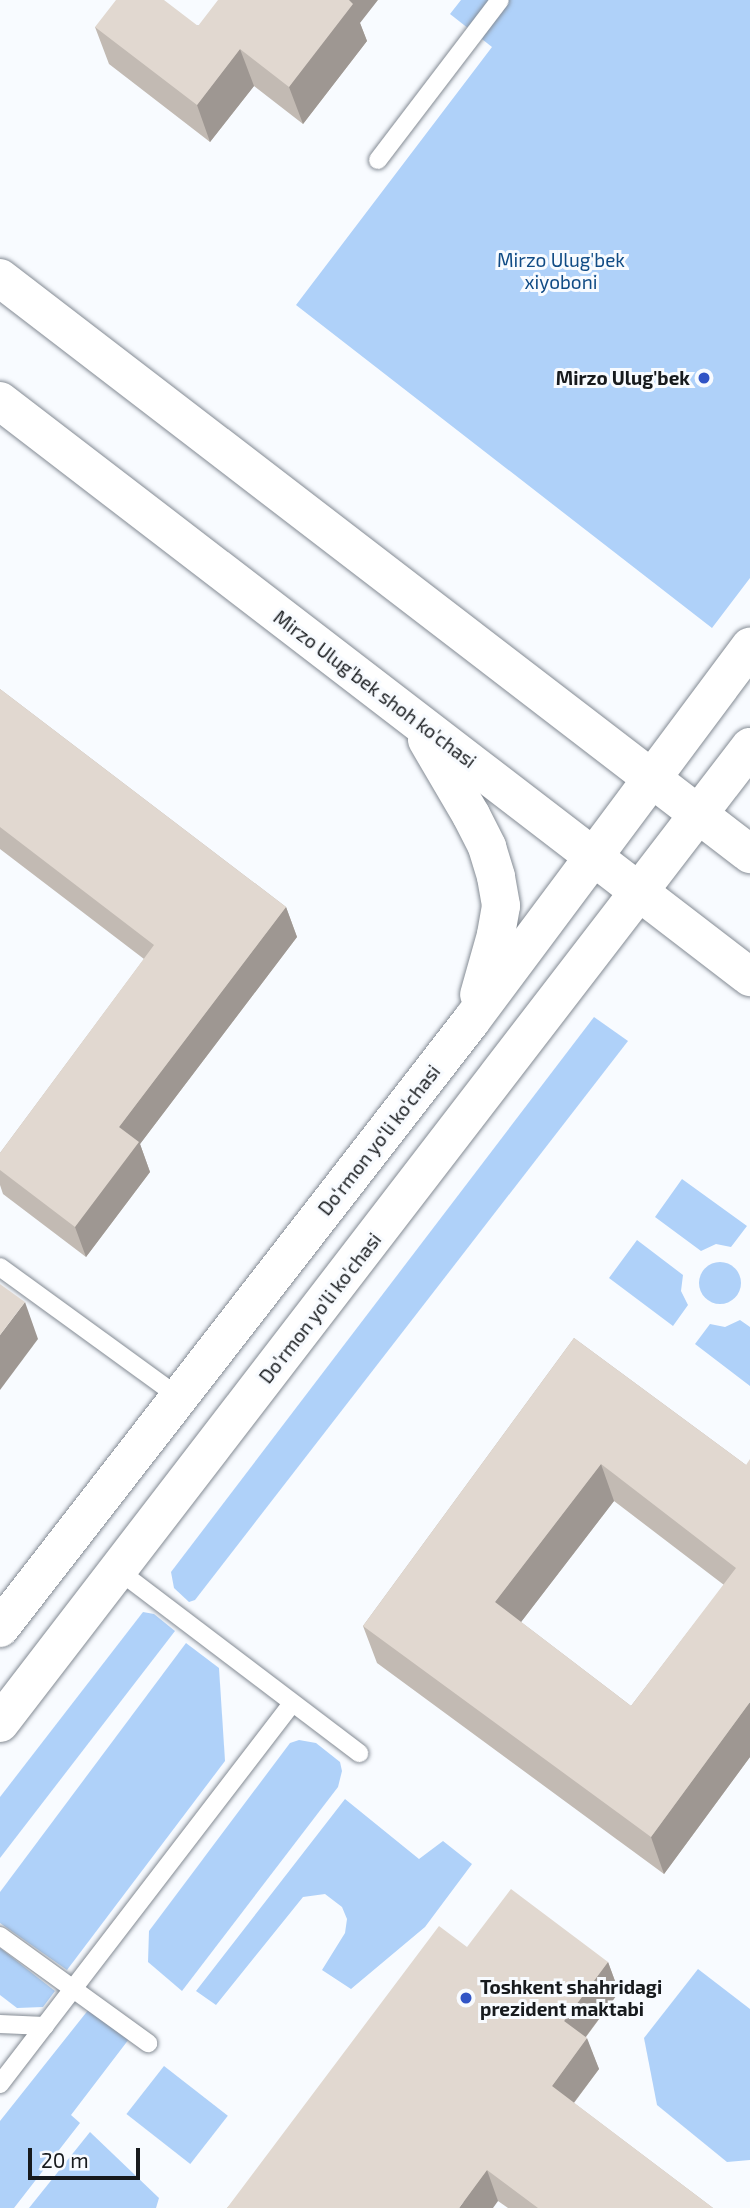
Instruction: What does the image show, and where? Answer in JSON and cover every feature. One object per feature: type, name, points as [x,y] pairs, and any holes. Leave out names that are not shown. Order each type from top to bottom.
[{"type":"main road","points":[[0,278],[750,854]]},
{"type":"main road","name":"Mirzo Ulug'bek shoh ko'chasi","points":[[0,401],[750,977]]},
{"type":"main road","name":"Do‘rmon yo‘li ko‘chasi","points":[[0,1628],[471,1021],[750,647]]},
{"type":"main road","points":[[415,720],[471,815],[496,877],[500,906],[496,935],[471,1021]]},
{"type":"main road","points":[[640,893],[750,747]]},
{"type":"main road","name":"Do'rmon yo'li ko'chasi","points":[[0,1723],[640,893]]},
{"type":"lane","points":[[378,160],[500,0]]},
{"type":"lane","points":[[0,1267],[180,1397]]},
{"type":"lane","points":[[118,1570],[359,1753]]},
{"type":"lane","points":[[0,2084],[292,1704]]},
{"type":"lane","points":[[0,1936],[148,2043]]},
{"type":"lane","points":[[0,2024],[45,2026]]},
{"type":"green space","name":"Mirzo Ulug'bek xiyoboni","points":[[461,0],[750,0],[750,578],[712,628],[296,305],[492,47],[450,14]]},
{"type":"green space","points":[[594,1017],[628,1041],[195,1600],[189,1602],[174,1588],[171,1572]]},
{"type":"green space","points":[[682,1179],[747,1226],[731,1247],[716,1244],[701,1251],[655,1217]]},
{"type":"green space","points":[[637,1240],[683,1275],[681,1291],[688,1305],[673,1326],[609,1278]]},
{"type":"green space","points":[[720,1262],[735,1268],[741,1283],[735,1298],[720,1304],[705,1298],[699,1283],[705,1268]]},
{"type":"green space","points":[[740,1320],[750,1327],[750,1386],[695,1344],[710,1324],[725,1327]]},
{"type":"green space","points":[[143,1612],[154,1614],[175,1631],[0,1858],[0,1797]]},
{"type":"green space","points":[[186,1643],[219,1668],[225,1761],[67,1970],[0,1923],[0,1892]]},
{"type":"green space","points":[[299,1740],[316,1743],[340,1762],[342,1771],[338,1787],[182,1991],[148,1962],[149,1931],[290,1743]]},
{"type":"green space","points":[[345,1799],[419,1859],[443,1841],[472,1864],[425,1927],[351,1989],[322,1970],[345,1933],[347,1919],[342,1907],[325,1894],[303,1897],[216,2005],[196,1991]]},
{"type":"green space","points":[[0,1948],[55,1991],[43,2007],[17,2008],[0,1995]]},
{"type":"green space","points":[[698,1969],[750,2009],[750,2160],[727,2162],[657,2105],[644,2038]]},
{"type":"green space","points":[[89,2009],[129,2039],[71,2115],[80,2123],[14,2208],[0,2208],[0,2121]]},
{"type":"green space","points":[[164,2066],[228,2116],[190,2164],[126,2114]]},
{"type":"green space","points":[[90,2132],[159,2198],[156,2208],[29,2208]]},
{"type":"building","points":[[116,0],[164,0],[198,26],[218,0],[349,0],[353,4],[289,87],[240,49],[197,105],[95,27]]},
{"type":"building","points":[[0,689],[286,907],[119,1127],[139,1142],[75,1227],[0,1170],[0,1153],[154,945],[0,827]]},
{"type":"building","points":[[0,1284],[25,1302],[0,1335]]},
{"type":"building","points":[[574,1338],[746,1465],[750,1459],[750,1702],[651,1837],[363,1626]],"holes":[[[601,1464],[736,1568],[631,1706],[495,1602]]]},
{"type":"building","name":"Toshkent shahridagi prezident maktabi","points":[[511,1889],[608,1962],[564,2021],[587,2038],[552,2086],[713,2208],[538,2208],[487,2170],[459,2208],[227,2208],[439,1926],[467,1947]]},
{"type":"place","name":"Mirzo Ulug'bek","points":[[704,378]]},
{"type":"place","name":"Toshkent shahridagi prezident maktabi","points":[[466,1998]]}]
